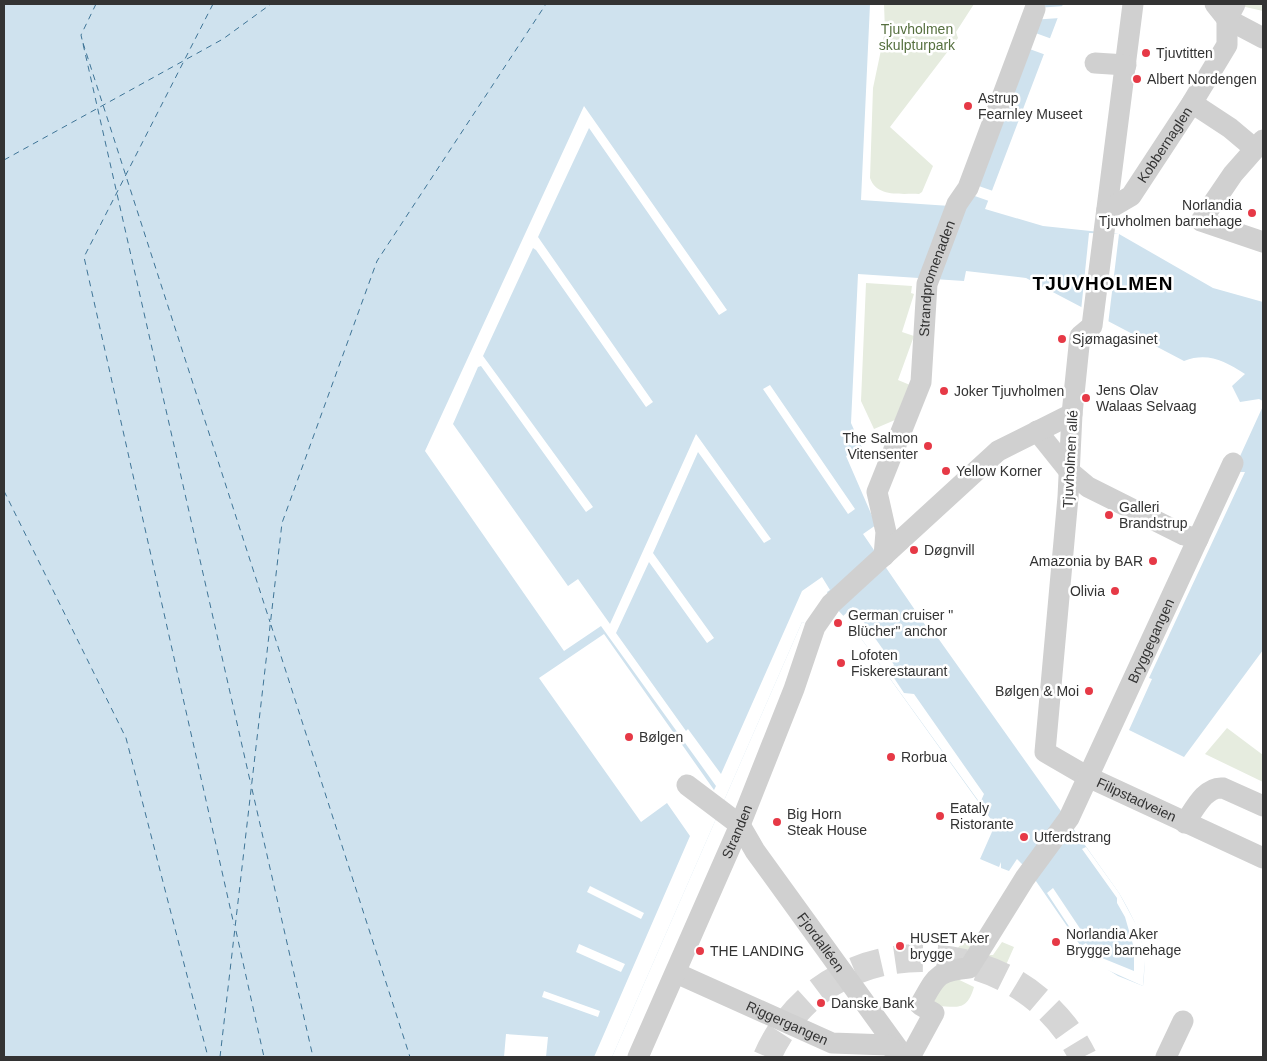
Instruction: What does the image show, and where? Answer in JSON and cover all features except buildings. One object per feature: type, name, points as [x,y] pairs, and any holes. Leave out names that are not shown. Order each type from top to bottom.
[{"type":"street","name":"Tjuvholmen allé","points":[[1088,777],[1045,752],[1080,336],[1092,326],[1133,4]]},
{"type":"street","points":[[1226,9],[1263,38]]},
{"type":"street","name":"Kobbernaglen","points":[[1107,210],[1131,196],[1227,44],[1226,9]]},
{"type":"street","name":"Strandpromenaden","points":[[884,556],[886,532],[877,492],[921,382],[928,284],[958,204],[968,188],[1035,10]]},
{"type":"street","points":[[1095,64],[1126,65]]},
{"type":"street","points":[[1194,99],[1230,128],[1259,144],[1233,174],[1201,221],[1263,242]]},
{"type":"street","name":"Stranden","points":[[638,1057],[740,825],[794,689],[815,627],[831,604],[998,451],[1072,414]]},
{"type":"street","points":[[1037,431],[1069,471],[1088,487],[1184,535],[1198,539]]},
{"type":"street","name":"Bryggegangen","points":[[910,1057],[934,1014],[920,1006],[937,977],[949,970],[969,968],[1029,872],[1067,820],[1233,463]]},
{"type":"street","name":"Filipstadveien","points":[[1088,777],[1263,858]]},
{"type":"street","points":[[688,784],[740,825]]},
{"type":"street","name":"Filipstadveien","points":[[1185,823],[1208,791],[1216,787],[1223,788],[1263,806]]},
{"type":"street","name":"Fjordalléen","points":[[740,825],[755,851],[903,1057]]},
{"type":"street","name":"Riggergangen","points":[[676,973],[832,1043],[888,1045],[903,1057]]},
{"type":"street","points":[[1166,1057],[1183,1021]]},
{"type":"green space","name":"Tjuvholmen skulpturpark","points":[[884,4],[974,4],[956,32],[958,38],[890,127],[933,166],[922,192],[919,194],[884,192],[873,184],[870,178],[873,88],[885,31]]},
{"type":"green space","points":[[1242,4],[1263,4],[1263,11],[1241,6]]},
{"type":"green space","points":[[866,283],[912,286],[911,293],[914,294],[902,332],[914,336],[898,380],[910,385],[895,420],[874,429],[861,401]]},
{"type":"green space","points":[[1227,728],[1263,755],[1263,782],[1205,754]]},
{"type":"green space","points":[[980,933],[963,962],[953,959],[956,950],[963,942],[971,936]]},
{"type":"green space","points":[[1002,942],[1014,947],[998,983],[977,970],[982,955],[993,955]]},
{"type":"green space","points":[[947,974],[974,987],[965,1004],[956,1007],[937,1006],[931,1000]]},
{"type":"water","points":[[4,4],[870,4],[861,200],[965,207],[1040,4],[1063,4],[985,209],[1043,226],[1119,234],[1213,288],[1263,302],[1263,401],[1259,399],[1240,402],[1232,386],[1245,374],[1230,365],[1216,359],[1201,357],[1184,361],[1026,278],[966,271],[964,281],[858,274],[851,423],[862,448],[846,456],[876,525],[863,534],[930,632],[933,631],[1126,905],[1137,927],[1143,948],[1143,986],[1118,976],[1089,958],[1029,871],[1017,859],[1009,871],[1001,868],[1001,862],[999,867],[980,859],[995,825],[850,623],[835,607],[823,631],[802,622],[612,1057],[4,1057]]},
{"type":"water","points":[[1263,406],[1263,650],[1184,757],[1129,730],[1152,679],[1149,678],[1245,472],[1240,472],[1236,465]]},
{"type":"pier","points":[[1065,6],[1060,18],[1031,20],[1036,8]]},
{"type":"pier","points":[[1030,31],[1052,39],[1046,55],[1024,47]]},
{"type":"pier","points":[[584,106],[727,310],[719,315],[589,128],[538,237],[653,402],[646,407],[533,248],[483,356],[593,507],[586,512],[481,366],[478,367],[453,424],[568,586],[578,579],[610,624],[696,434],[771,539],[764,543],[698,452],[653,553],[714,638],[707,643],[649,562],[616,633],[686,731],[688,729],[721,774],[802,591],[822,577],[830,590],[827,592],[834,608],[823,631],[802,622],[612,1057],[594,1057],[690,836],[667,803],[641,822],[539,678],[604,634],[714,790],[716,786],[601,626],[564,651],[425,451]]},
{"type":"pier","points":[[973,184],[993,191],[989,201],[969,194]]},
{"type":"pier","points":[[1089,233],[1119,234],[1108,325],[1081,311]]},
{"type":"pier","points":[[770,385],[855,509],[848,514],[763,389]]},
{"type":"pier","points":[[853,607],[894,665],[888,669],[904,693],[914,694],[984,794],[980,803],[850,623],[842,617]]},
{"type":"pier","points":[[1086,847],[1119,893],[1139,930],[1145,957],[1143,986],[1103,968],[1089,958],[1081,946],[1086,943],[1092,952],[1102,958],[1134,971],[1134,948],[1125,917],[1117,903],[1117,898],[1082,849]]},
{"type":"pier","points":[[590,886],[644,913],[641,919],[587,892]]},
{"type":"pier","points":[[1053,888],[1081,930],[1074,934],[1047,893]]},
{"type":"pier","points":[[579,944],[625,964],[621,972],[576,952]]},
{"type":"pier","points":[[544,991],[600,1011],[598,1017],[542,997]]},
{"type":"pier","points":[[506,1034],[548,1037],[546,1057],[504,1057]]},
{"type":"ferry route","points":[[96,4],[81,35],[251,785]]},
{"type":"ferry route","points":[[213,4],[84,257],[234,925]]},
{"type":"ferry route","points":[[4,160],[223,39],[271,4]]},
{"type":"ferry route","points":[[220,1057],[282,523],[377,261],[546,4]]},
{"type":"ferry route","points":[[83,43],[270,622]]},
{"type":"ferry route","points":[[4,491],[126,738],[208,1057]]},
{"type":"ferry route","points":[[271,625],[410,1057]]},
{"type":"ferry route","points":[[252,789],[313,1057]]},
{"type":"ferry route","points":[[236,931],[264,1057]]},
{"type":"tunnel","points":[[767,1057],[795,1013],[832,982],[876,964],[924,958],[971,965],[1015,984],[1054,1014],[1083,1057]]},
{"type":"place","name":"Tjuvtitten","points":[[1146,53]]},
{"type":"place","name":"Albert Nordengen","points":[[1137,79]]},
{"type":"place","name":"Astrup Fearnley Museet","points":[[968,106]]},
{"type":"place","name":"Norlandia Tjuvholmen barnehage","points":[[1252,213]]},
{"type":"place","name":"Sjømagasinet","points":[[1062,339]]},
{"type":"place","name":"Joker Tjuvholmen","points":[[944,391]]},
{"type":"place","name":"Jens Olav Walaas Selvaag","points":[[1086,398]]},
{"type":"place","name":"The Salmon Vitensenter","points":[[928,446]]},
{"type":"place","name":"Yellow Korner","points":[[946,471]]},
{"type":"place","name":"Galleri Brandstrup","points":[[1109,515]]},
{"type":"place","name":"Døgnvill","points":[[914,550]]},
{"type":"place","name":"Amazonia by BAR","points":[[1153,561]]},
{"type":"place","name":"Olivia","points":[[1115,591]]},
{"type":"place","name":"German cruiser \" Blücher\" anchor","points":[[838,623]]},
{"type":"place","name":"Lofoten Fiskerestaurant","points":[[841,663]]},
{"type":"place","name":"Bølgen & Moi","points":[[1089,691]]},
{"type":"place","name":"Bølgen","points":[[629,737]]},
{"type":"place","name":"Rorbua","points":[[891,757]]},
{"type":"place","name":"Eataly Ristorante","points":[[940,816]]},
{"type":"place","name":"Big Horn Steak House","points":[[777,822]]},
{"type":"place","name":"Utferdstrang","points":[[1024,837]]},
{"type":"place","name":"Norlandia Aker Brygge barnehage","points":[[1056,942]]},
{"type":"place","name":"HUSET Aker brygge","points":[[900,946]]},
{"type":"place","name":"THE LANDING","points":[[700,951]]},
{"type":"place","name":"Danske Bank","points":[[821,1003]]},
{"type":"district","name":"TJUVHOLMEN","points":[[1103,283]]}]
